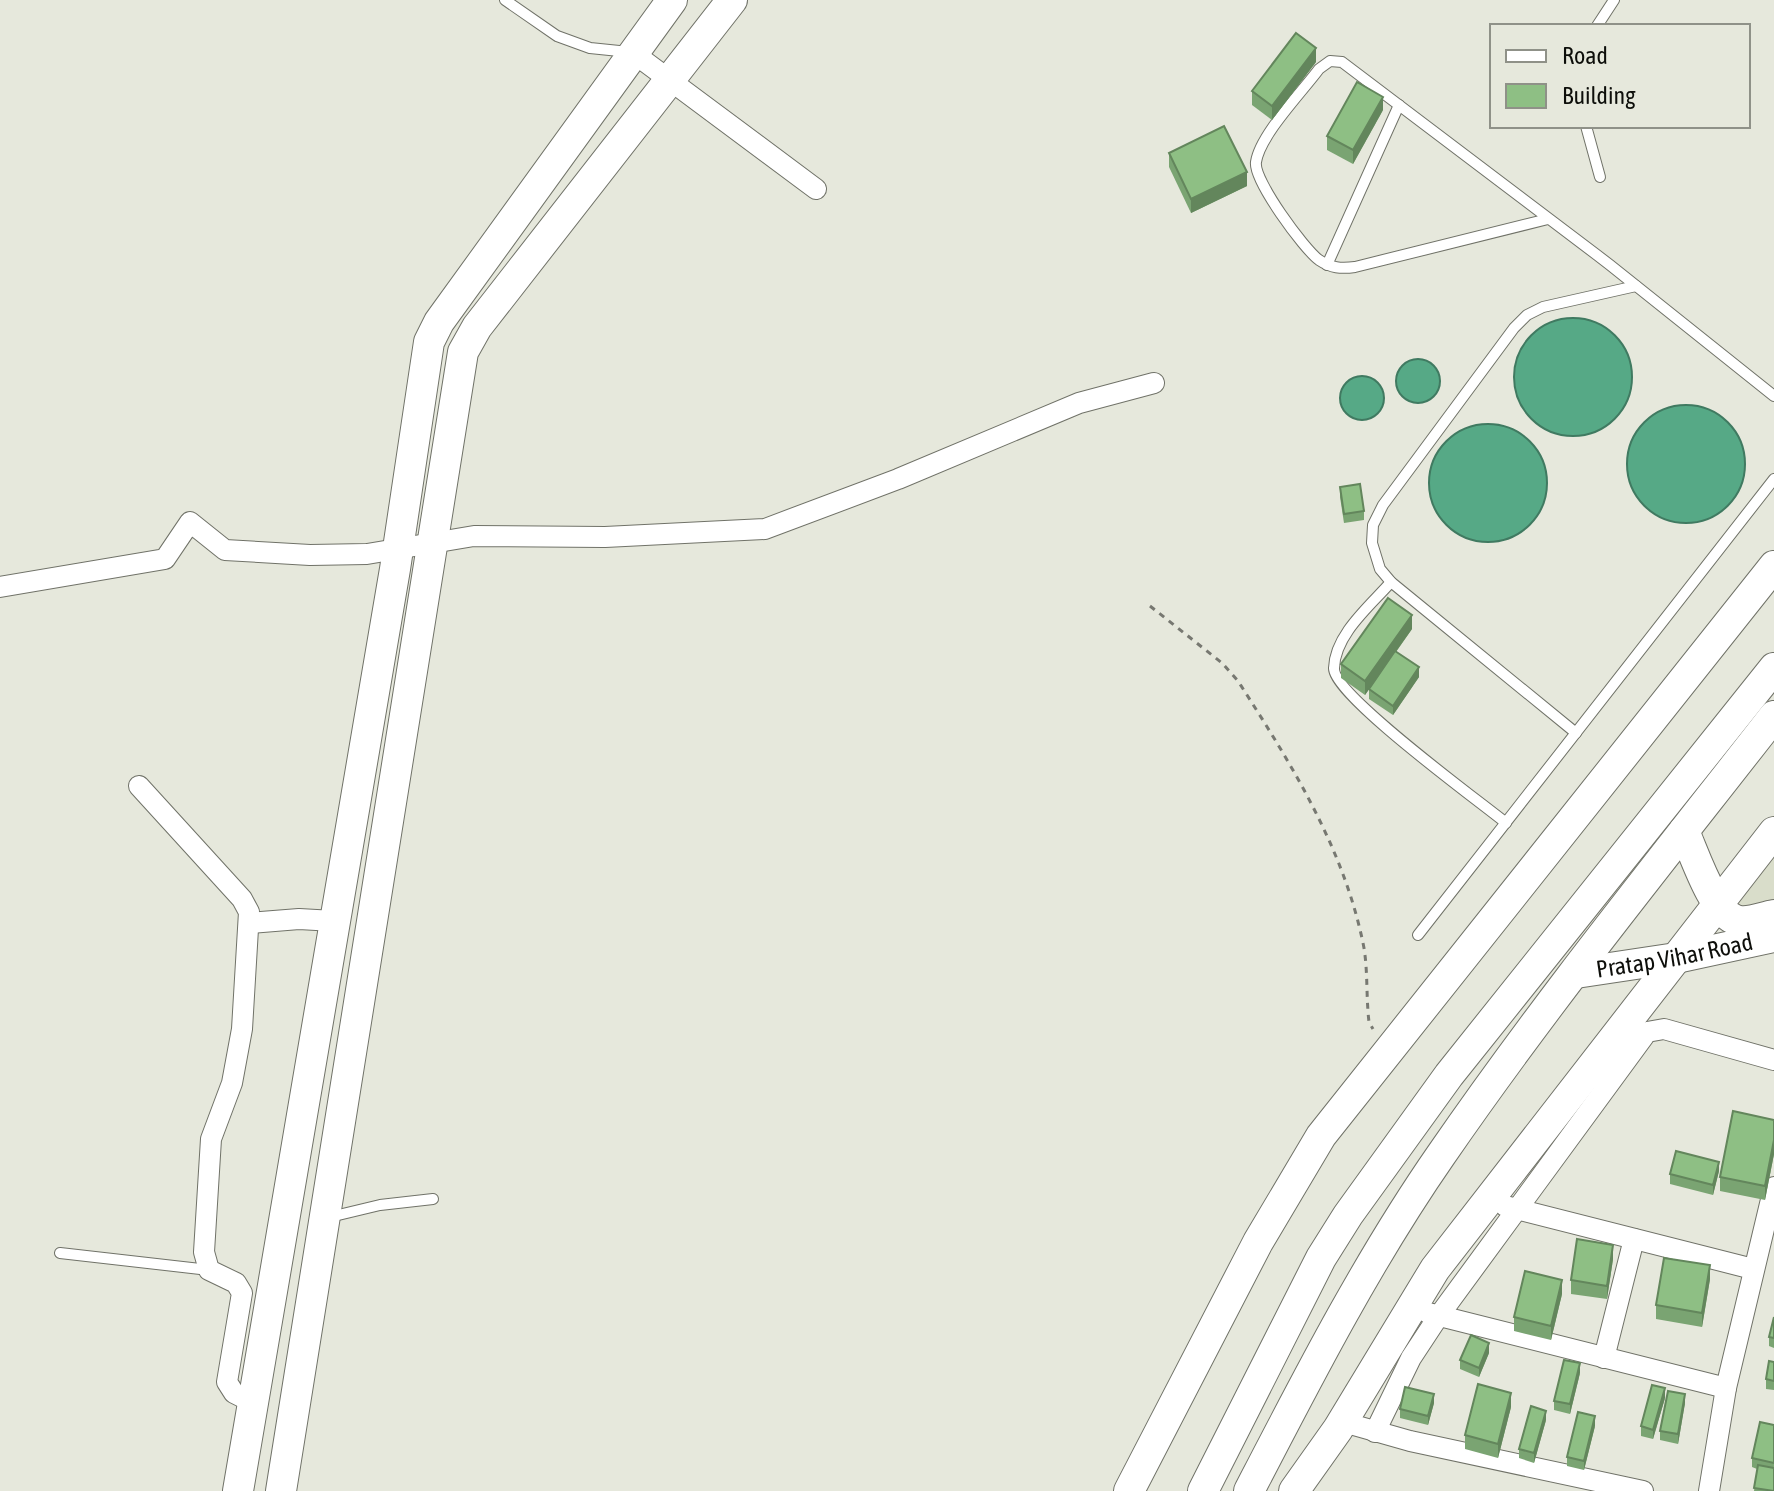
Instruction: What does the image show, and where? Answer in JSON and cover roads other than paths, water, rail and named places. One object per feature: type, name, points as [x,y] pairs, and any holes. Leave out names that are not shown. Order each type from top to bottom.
[{"type":"street","points":[[238,1491],[395,567],[429,342],[439,322],[672,0]]},
{"type":"street","points":[[281,1491],[459,369],[469,340],[732,0]]},
{"type":"street","points":[[632,52],[816,189]]},
{"type":"street","points":[[395,567],[431,543],[474,536],[605,537],[765,529],[898,479],[1079,403],[1154,383]]},
{"type":"street","points":[[0,587],[165,559],[190,522],[225,550],[310,555],[367,554],[395,567]]},
{"type":"street","points":[[1129,1491],[1283,1197],[1321,1136],[1774,566]]},
{"type":"street","points":[[1203,1491],[1239,1414],[1332,1241],[1449,1075],[1774,668]]},
{"type":"street","points":[[1249,1491],[1373,1265],[1440,1156],[1774,716]]},
{"type":"street","points":[[139,786],[242,899],[249,923],[238,1060],[211,1139],[204,1252],[209,1270],[236,1283],[242,1293],[227,1382],[234,1393],[252,1402]]},
{"type":"street","name":"Pratap Vihar Road","points":[[1684,831],[1716,903],[1739,921],[1774,915]]},
{"type":"street","points":[[1297,1489],[1424,1312],[1516,1208],[1636,1027],[1676,958],[1774,832]]},
{"type":"street","points":[[249,923],[299,919],[334,921]]},
{"type":"street","name":"Pratap Vihar Road","points":[[1576,973],[1676,958],[1774,937]]},
{"type":"street","points":[[1636,1027],[1664,1029],[1774,1060]]},
{"type":"street","points":[[1375,1432],[1411,1358],[1424,1312],[1486,1201],[1636,1027]]},
{"type":"street","points":[[298,1132],[337,1139]]},
{"type":"street","points":[[1709,1491],[1726,1388],[1774,1187]]},
{"type":"street","points":[[1486,1201],[1753,1269]]},
{"type":"street","points":[[1604,1358],[1634,1239]]},
{"type":"street","points":[[1332,1241],[1373,1265]]},
{"type":"street","points":[[1424,1312],[1726,1388]]},
{"type":"street","points":[[1343,1422],[1375,1432],[1643,1491]]},
{"type":"lane","points":[[505,0],[557,36],[590,48],[632,52]]},
{"type":"lane","points":[[1598,24],[1614,0]]},
{"type":"lane","points":[[1548,219],[1355,267],[1327,265],[1310,252],[1260,181],[1256,170],[1257,157],[1303,91],[1330,61],[1342,62],[1610,265],[1774,396]]},
{"type":"lane","points":[[1327,265],[1399,105]]},
{"type":"lane","points":[[1587,128],[1600,177]]},
{"type":"lane","points":[[1576,733],[1391,582],[1380,569],[1372,543],[1373,525],[1383,505],[1514,328],[1527,315],[1543,307],[1636,286]]},
{"type":"lane","points":[[1418,935],[1774,479]]},
{"type":"lane","points":[[1391,582],[1342,641],[1334,665],[1334,676],[1355,701],[1506,823]]},
{"type":"lane","points":[[324,1219],[380,1205],[433,1199]]},
{"type":"lane","points":[[60,1253],[209,1270]]}]
